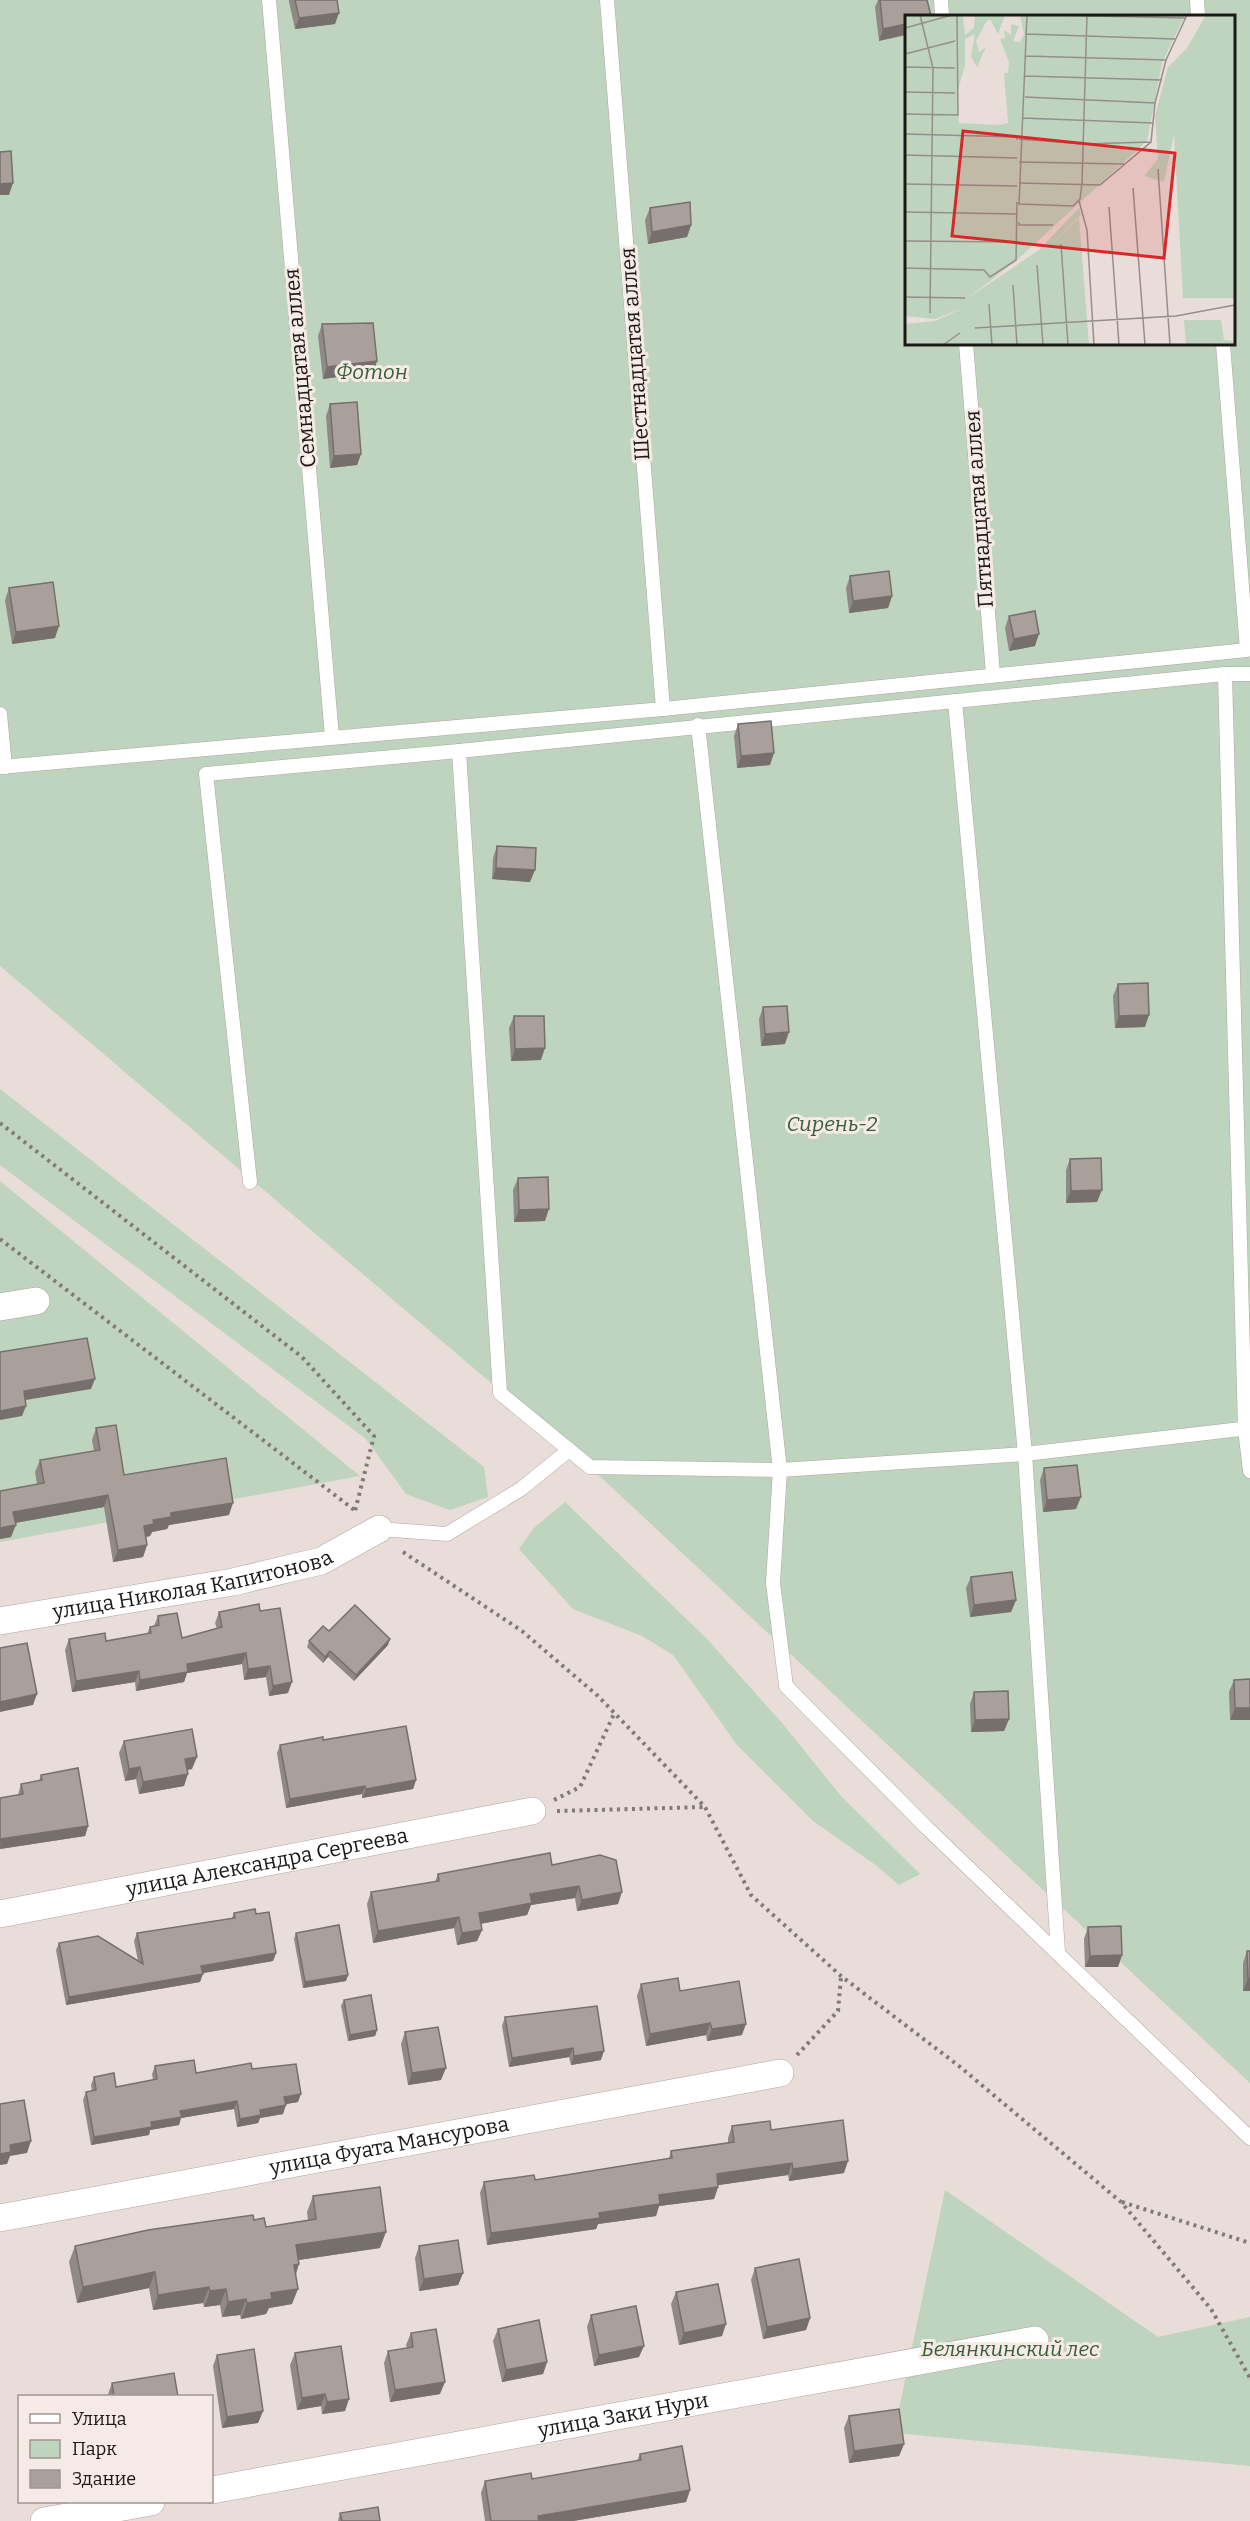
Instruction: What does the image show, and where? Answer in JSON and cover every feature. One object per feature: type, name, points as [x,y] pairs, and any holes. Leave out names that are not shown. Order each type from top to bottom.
[{"type":"street","points":[[0,1307],[36,1301]]},
{"type":"street","name":"улица Николая Капитонова","points":[[0,1621],[233,1582],[321,1560],[379,1529]]},
{"type":"street","name":"улица Александра Сергеева","points":[[0,1914],[532,1811]]},
{"type":"street","name":"улица Фуата Мансурова","points":[[0,2218],[780,2073]]},
{"type":"street","name":"улица Заки Нури","points":[[213,2490],[1035,2340]]},
{"type":"street","points":[[44,2521],[145,2503]]},
{"type":"lane","name":"Семнадцатая аллея","points":[[269,0],[332,737]]},
{"type":"lane","name":"Шестнадцатая аллея","points":[[607,0],[663,709]]},
{"type":"lane","points":[[941,0],[942,15]]},
{"type":"lane","points":[[1197,0],[1198,15]]},
{"type":"lane","name":"Пятнадцатая аллея","points":[[966,345],[993,674]]},
{"type":"lane","points":[[0,714],[3,767],[663,709],[1247,650],[1223,345]]},
{"type":"lane","points":[[1225,674],[1250,1471]]},
{"type":"lane","points":[[250,1182],[206,774],[459,751],[698,725],[1225,674],[1250,674]]},
{"type":"lane","points":[[955,701],[1025,1454],[1058,1952]]},
{"type":"lane","points":[[698,725],[780,1470],[773,1583],[786,1686],[927,1828],[1250,2138]]},
{"type":"lane","points":[[459,751],[500,1393],[590,1467],[780,1470],[1025,1454],[1247,1429]]},
{"type":"lane","points":[[379,1529],[447,1534],[521,1488],[569,1450]]},
{"type":"path","points":[[0,1123],[302,1357],[374,1436],[355,1511]]},
{"type":"path","points":[[0,1239],[379,1529],[404,1552],[522,1632],[614,1714],[705,1807],[751,1895],[841,1976],[959,2066],[1121,2202],[1211,2310],[1250,2378]]},
{"type":"path","points":[[532,1811],[580,1787],[614,1714]]},
{"type":"path","points":[[532,1811],[705,1807]]},
{"type":"path","points":[[780,2073],[838,2012],[841,1976]]},
{"type":"path","points":[[1121,2202],[1250,2243]]},
{"type":"green space","points":[[0,0],[1250,0],[1250,2083],[590,1467],[0,966]]},
{"type":"green space","points":[[0,1089],[484,1467],[488,1497],[450,1510],[406,1494],[366,1439],[0,1165]]},
{"type":"green space","points":[[0,1181],[360,1476],[0,1542]]},
{"type":"green space","points":[[565,1502],[707,1639],[782,1723],[841,1796],[920,1874],[899,1885],[877,1866],[813,1821],[737,1745],[673,1655],[642,1636],[573,1609],[519,1549],[534,1528]]},
{"type":"green space","name":"Белянкинский лес","points":[[945,2190],[1158,2337],[1250,2317],[1250,2466],[894,2433]]},
{"type":"building","points":[[295,0],[337,0],[339,13],[299,18]]},
{"type":"building","points":[[880,0],[927,0],[931,15],[905,15],[905,24],[883,29]]},
{"type":"building","points":[[11,151],[13,183],[0,184],[0,152]]},
{"type":"building","points":[[690,202],[691,225],[652,232],[650,208]]},
{"type":"building","points":[[373,323],[377,361],[327,367],[322,324]]},
{"type":"building","points":[[357,402],[361,454],[334,456],[330,404]]},
{"type":"building","points":[[889,571],[892,596],[853,601],[850,576]]},
{"type":"building","points":[[53,582],[59,626],[16,632],[9,588]]},
{"type":"building","points":[[1035,611],[1039,634],[1014,639],[1009,616]]},
{"type":"building","points":[[771,721],[774,753],[741,756],[738,724]]},
{"type":"building","points":[[497,846],[536,848],[535,870],[496,868]]},
{"type":"building","points":[[1148,983],[1149,1015],[1119,1016],[1118,984]]},
{"type":"building","points":[[787,1006],[789,1032],[765,1034],[763,1007]]},
{"type":"building","points":[[514,1016],[544,1016],[545,1048],[515,1049]]},
{"type":"building","points":[[1101,1158],[1102,1190],[1071,1191],[1070,1159]]},
{"type":"building","points":[[548,1177],[549,1209],[519,1210],[518,1178]]},
{"type":"building","points":[[87,1338],[95,1379],[24,1391],[26,1406],[0,1411],[0,1352]]},
{"type":"building","points":[[116,1425],[124,1475],[226,1458],[233,1503],[171,1513],[171,1517],[153,1520],[154,1524],[144,1526],[147,1545],[118,1550],[108,1495],[13,1512],[16,1525],[0,1528],[0,1491],[44,1483],[40,1460],[100,1450],[96,1428]]},
{"type":"building","points":[[1077,1465],[1081,1497],[1047,1500],[1044,1468]]},
{"type":"building","points":[[1012,1572],[1016,1600],[974,1605],[971,1577]]},
{"type":"building","points":[[259,1604],[260,1611],[280,1608],[292,1682],[273,1686],[270,1666],[248,1669],[246,1653],[187,1664],[188,1672],[140,1680],[139,1671],[76,1681],[69,1639],[105,1633],[106,1641],[151,1633],[150,1627],[159,1625],[158,1616],[177,1613],[182,1638],[222,1627],[219,1612]]},
{"type":"building","points":[[355,1605],[390,1639],[356,1675],[330,1651],[325,1657],[309,1641],[323,1626],[329,1631]]},
{"type":"building","points":[[27,1643],[37,1694],[0,1702],[0,1648]]},
{"type":"building","points":[[1250,1679],[1250,1708],[1235,1708],[1234,1680]]},
{"type":"building","points":[[1008,1691],[1009,1719],[975,1720],[974,1692]]},
{"type":"building","points":[[406,1726],[416,1780],[290,1799],[280,1745]]},
{"type":"building","points":[[192,1729],[197,1757],[185,1759],[188,1774],[143,1782],[140,1767],[129,1769],[124,1741]]},
{"type":"building","points":[[78,1768],[88,1826],[1,1839],[2,1845],[0,1846],[0,1798],[23,1794],[21,1784],[42,1780],[41,1775]]},
{"type":"building","points":[[550,1853],[552,1865],[600,1855],[616,1860],[622,1892],[582,1900],[579,1886],[530,1894],[532,1903],[479,1913],[482,1930],[462,1933],[459,1917],[378,1931],[371,1892],[439,1881],[438,1874]]},
{"type":"building","points":[[255,1909],[256,1914],[269,1912],[276,1953],[201,1966],[203,1974],[69,1997],[59,1943],[98,1936],[143,1964],[137,1933],[235,1918],[234,1913]]},
{"type":"building","points":[[339,1925],[348,1975],[305,1982],[296,1933]]},
{"type":"building","points":[[1121,1926],[1122,1955],[1090,1956],[1088,1927]]},
{"type":"building","points":[[1247,1951],[1250,1951],[1250,1979],[1248,1979]]},
{"type":"building","points":[[678,1978],[680,1991],[739,1981],[746,2024],[712,2029],[710,2023],[650,2034],[641,1984]]},
{"type":"building","points":[[371,1995],[377,2030],[350,2035],[344,2000]]},
{"type":"building","points":[[597,2006],[604,2051],[574,2056],[573,2048],[512,2058],[505,2017]]},
{"type":"building","points":[[438,2027],[446,2068],[412,2073],[405,2032]]},
{"type":"building","points":[[194,2060],[196,2073],[251,2063],[252,2069],[296,2064],[301,2094],[284,2097],[286,2105],[260,2110],[261,2115],[240,2119],[237,2101],[180,2111],[182,2117],[151,2122],[152,2127],[94,2137],[86,2092],[96,2090],[94,2077],[114,2073],[116,2087],[157,2079],[155,2066]]},
{"type":"building","points":[[24,2100],[31,2141],[10,2145],[11,2152],[0,2154],[0,2104]]},
{"type":"building","points":[[843,2120],[848,2161],[793,2169],[792,2163],[717,2174],[718,2187],[659,2195],[660,2204],[599,2213],[600,2218],[491,2233],[484,2182],[534,2175],[535,2180],[672,2158],[671,2151],[734,2142],[732,2126],[770,2121],[771,2130]]},
{"type":"building","points":[[380,2187],[386,2232],[296,2245],[299,2264],[294,2265],[298,2289],[271,2293],[272,2299],[247,2303],[246,2299],[228,2302],[226,2289],[210,2291],[209,2287],[158,2295],[155,2272],[83,2287],[75,2246],[148,2230],[253,2215],[254,2220],[264,2218],[266,2227],[316,2219],[313,2196]]},
{"type":"building","points":[[458,2240],[463,2273],[424,2279],[419,2246]]},
{"type":"building","points":[[799,2259],[810,2318],[767,2327],[755,2268]]},
{"type":"building","points":[[718,2284],[726,2324],[684,2333],[676,2292]]},
{"type":"building","points":[[636,2306],[644,2346],[599,2355],[591,2315]]},
{"type":"building","points":[[539,2320],[547,2362],[506,2370],[498,2329]]},
{"type":"building","points":[[436,2329],[445,2382],[395,2390],[388,2351],[413,2347],[411,2333]]},
{"type":"building","points":[[341,2346],[349,2399],[327,2402],[325,2394],[302,2398],[295,2353]]},
{"type":"building","points":[[254,2349],[263,2411],[227,2417],[217,2355]]},
{"type":"building","points":[[174,2373],[178,2395],[114,2395],[112,2383]]},
{"type":"building","points":[[899,2409],[904,2444],[854,2451],[849,2416]]},
{"type":"building","points":[[682,2446],[690,2490],[538,2516],[539,2521],[491,2521],[485,2481],[531,2473],[532,2479],[641,2460],[640,2454]]},
{"type":"building","points":[[378,2507],[380,2521],[342,2521],[340,2513]]},
{"type":"park label","name":"Фотон","points":[[372,372]]},
{"type":"park label","name":"Сирень-2","points":[[832,1124]]}]
